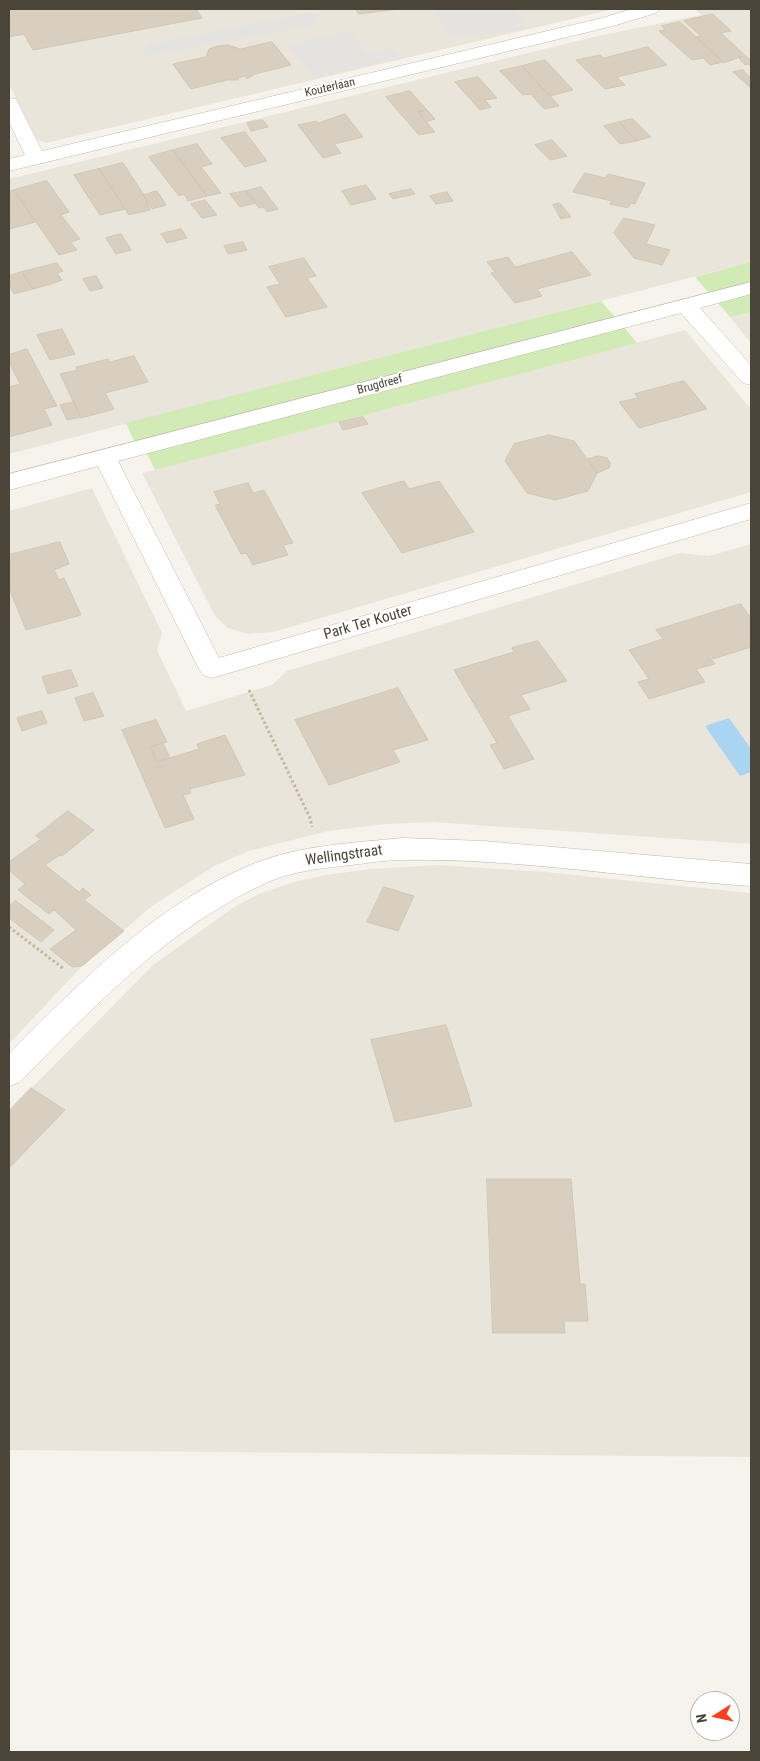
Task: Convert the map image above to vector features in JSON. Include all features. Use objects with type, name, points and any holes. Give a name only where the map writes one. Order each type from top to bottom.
[{"type":"street","name":"Kouterlaan","points":[[9,166],[607,22],[650,9]]},
{"type":"street","points":[[9,103],[36,158]]},
{"type":"street","name":"Brugdreef","points":[[9,482],[751,288]]},
{"type":"street","points":[[686,305],[751,378]]},
{"type":"street","name":"Park Ter Kouter","points":[[105,458],[212,669],[751,511]]},
{"type":"street","name":"Wellingstraat","points":[[9,1073],[91,990],[153,938],[212,897],[263,872],[317,858],[402,848],[483,852],[751,875]]},
{"type":"path","points":[[236,662],[310,818],[317,858]]},
{"type":"path","points":[[9,927],[91,990]]},
{"type":"shaded area","points":[[9,9],[614,9],[46,143],[37,140],[9,84]]},
{"type":"shaded area","points":[[435,9],[515,9],[527,29],[451,39]]},
{"type":"shaded area","points":[[751,9],[751,262],[9,454],[9,179],[602,35],[701,15],[696,10]]},
{"type":"shaded area","points":[[309,13],[318,15],[311,26],[143,57],[142,55],[149,44]]},
{"type":"shaded area","points":[[348,31],[367,53],[391,48],[399,57],[314,78],[287,45]]},
{"type":"shaded area","points":[[751,312],[751,343],[730,317]]},
{"type":"shaded area","points":[[685,330],[751,409],[751,492],[273,632],[248,634],[228,628],[215,616],[142,473]]},
{"type":"shaded area","points":[[92,488],[162,633],[157,650],[186,711],[272,685],[287,671],[680,553],[709,556],[751,544],[751,844],[433,822],[386,824],[328,831],[249,851],[214,866],[152,906],[82,966],[9,1044],[9,511]]},
{"type":"shaded area","points":[[439,865],[545,872],[751,893],[751,1457],[9,1450],[9,1111],[152,966],[234,907],[259,894],[294,882],[326,875],[370,869]]},
{"type":"green space","points":[[751,262],[751,282],[709,293],[695,277]]},
{"type":"green space","points":[[751,293],[751,312],[730,317],[717,302]]},
{"type":"green space","points":[[601,301],[615,317],[135,443],[126,423]]},
{"type":"green space","points":[[623,326],[637,343],[155,470],[146,452]]},
{"type":"water","points":[[729,718],[751,749],[751,772],[740,776],[705,726]]},
{"type":"building","points":[[9,9],[196,9],[202,18],[33,50],[24,34],[9,37]]},
{"type":"building","points":[[356,9],[399,9],[359,14]]},
{"type":"building","points":[[713,14],[731,31],[721,33],[751,61],[751,64],[745,65],[739,58],[742,56],[724,63],[696,37],[701,36],[684,21]]},
{"type":"building","points":[[680,22],[723,62],[710,65],[703,58],[692,60],[659,31],[665,30],[662,26]]},
{"type":"building","points":[[272,42],[291,65],[255,74],[247,79],[245,76],[238,78],[239,80],[227,80],[191,89],[173,64],[206,57],[209,49],[217,46],[228,45],[240,49]]},
{"type":"building","points":[[648,47],[667,65],[617,77],[625,85],[605,89],[576,60],[600,55],[603,58]]},
{"type":"building","points":[[545,60],[573,90],[550,96],[522,66]]},
{"type":"building","points":[[522,66],[559,106],[544,109],[531,94],[523,95],[500,71]]},
{"type":"building","points":[[743,70],[751,78],[751,88],[733,72]]},
{"type":"building","points":[[478,77],[497,98],[485,100],[491,107],[480,110],[455,82]]},
{"type":"building","points":[[410,91],[427,110],[418,112],[435,132],[419,135],[386,97]]},
{"type":"building","points":[[427,110],[435,119],[426,122],[418,112]]},
{"type":"building","points":[[345,114],[363,137],[334,144],[341,153],[323,158],[298,125],[316,121],[318,123]]},
{"type":"building","points":[[633,119],[651,137],[637,141],[619,122]]},
{"type":"building","points":[[263,120],[268,127],[251,131],[247,123]]},
{"type":"building","points":[[619,122],[637,141],[620,144],[604,126]]},
{"type":"building","points":[[245,132],[267,161],[245,167],[221,138]]},
{"type":"building","points":[[552,140],[567,156],[550,160],[535,145]]},
{"type":"building","points":[[197,144],[212,164],[201,167],[221,193],[207,196],[173,150]]},
{"type":"building","points":[[173,150],[207,196],[188,201],[184,194],[179,196],[149,157]]},
{"type":"building","points":[[123,163],[144,195],[150,210],[129,215],[99,169]]},
{"type":"building","points":[[99,169],[125,209],[100,215],[74,175]]},
{"type":"building","points":[[585,173],[605,178],[608,174],[645,183],[635,204],[631,203],[628,208],[610,204],[612,201],[573,192]]},
{"type":"building","points":[[47,181],[69,212],[61,215],[80,239],[70,242],[77,250],[59,255],[14,190]]},
{"type":"building","points":[[366,185],[376,199],[351,205],[342,191]]},
{"type":"building","points":[[261,187],[278,209],[267,212],[263,207],[259,208],[246,191]]},
{"type":"building","points":[[411,189],[415,194],[393,199],[389,194]]},
{"type":"building","points":[[14,190],[35,222],[10,229],[9,192]]},
{"type":"building","points":[[157,191],[166,205],[152,209],[144,195]]},
{"type":"building","points":[[246,191],[256,203],[240,207],[230,194]]},
{"type":"building","points":[[447,192],[453,201],[436,204],[430,196]]},
{"type":"building","points":[[205,200],[217,215],[202,218],[191,204]]},
{"type":"building","points":[[560,203],[571,217],[561,219],[553,205]]},
{"type":"building","points":[[624,218],[655,225],[646,244],[670,250],[662,265],[634,258],[614,233]]},
{"type":"building","points":[[181,229],[187,238],[167,243],[161,234]]},
{"type":"building","points":[[121,234],[131,250],[116,254],[106,238]]},
{"type":"building","points":[[243,242],[247,250],[228,254],[224,246]]},
{"type":"building","points":[[572,252],[591,275],[537,289],[542,296],[515,303],[491,273],[495,272],[487,262],[508,257],[515,267]]},
{"type":"building","points":[[304,258],[316,276],[307,278],[327,307],[286,317],[267,287],[280,284],[269,267]]},
{"type":"building","points":[[57,263],[63,271],[57,273],[62,280],[33,289],[22,272]]},
{"type":"building","points":[[22,272],[33,289],[14,294],[9,285],[9,276]]},
{"type":"building","points":[[96,276],[103,288],[90,291],[83,279]]},
{"type":"building","points":[[62,329],[75,354],[50,360],[37,335]]},
{"type":"building","points":[[27,349],[57,406],[44,409],[52,425],[9,437],[9,387],[20,384],[9,362],[9,355]]},
{"type":"building","points":[[134,356],[148,382],[105,393],[114,409],[81,418],[60,374],[77,370],[76,367],[108,359],[109,362]]},
{"type":"building","points":[[684,381],[707,409],[639,428],[619,402],[638,398],[635,394]]},
{"type":"building","points":[[74,402],[81,417],[67,420],[60,405]]},
{"type":"building","points":[[363,417],[368,424],[343,430],[339,422]]},
{"type":"building","points":[[549,435],[574,441],[597,473],[588,491],[555,500],[527,493],[505,461],[514,444]]},
{"type":"building","points":[[599,456],[607,458],[610,463],[609,468],[597,473],[588,459]]},
{"type":"building","points":[[404,481],[409,489],[439,481],[474,532],[402,553],[362,493]]},
{"type":"building","points":[[248,483],[253,493],[264,490],[293,543],[283,545],[288,555],[253,565],[246,553],[241,554],[215,505],[220,504],[214,492]]},
{"type":"building","points":[[60,542],[69,564],[54,570],[59,580],[64,578],[81,615],[26,630],[9,588],[9,555]]},
{"type":"building","points":[[741,604],[749,616],[751,615],[751,647],[713,659],[710,654],[708,655],[715,664],[696,669],[705,682],[649,699],[638,682],[649,679],[629,650],[663,639],[656,630]]},
{"type":"building","points":[[538,641],[567,681],[521,695],[530,709],[508,716],[534,759],[504,769],[490,745],[497,743],[454,670],[514,652],[512,648]]},
{"type":"building","points":[[71,670],[78,686],[48,694],[42,677]]},
{"type":"building","points":[[398,688],[428,740],[393,750],[400,762],[329,785],[295,720]]},
{"type":"building","points":[[93,693],[104,716],[84,721],[75,698]]},
{"type":"building","points":[[42,711],[47,723],[22,731],[17,718]]},
{"type":"building","points":[[156,720],[167,742],[150,747],[157,762],[199,749],[197,744],[225,735],[245,775],[189,789],[191,793],[183,795],[194,819],[165,828],[122,730]]},
{"type":"building","points":[[163,743],[170,758],[157,762],[150,747]]},
{"type":"building","points":[[68,811],[94,830],[62,856],[60,855],[45,865],[79,892],[83,888],[91,895],[84,900],[124,931],[82,966],[72,967],[50,949],[76,930],[54,910],[49,914],[18,890],[25,884],[9,870],[9,862],[41,839],[36,836]]},
{"type":"building","points":[[384,887],[414,896],[398,931],[367,922]]},
{"type":"building","points":[[16,901],[54,930],[41,942],[9,918],[9,906]]},
{"type":"building","points":[[446,1025],[472,1106],[395,1122],[371,1040]]},
{"type":"building","points":[[31,1088],[65,1110],[9,1168],[9,1111]]},
{"type":"building","points":[[487,1179],[571,1179],[580,1284],[585,1284],[588,1321],[564,1321],[565,1333],[493,1333]]}]
